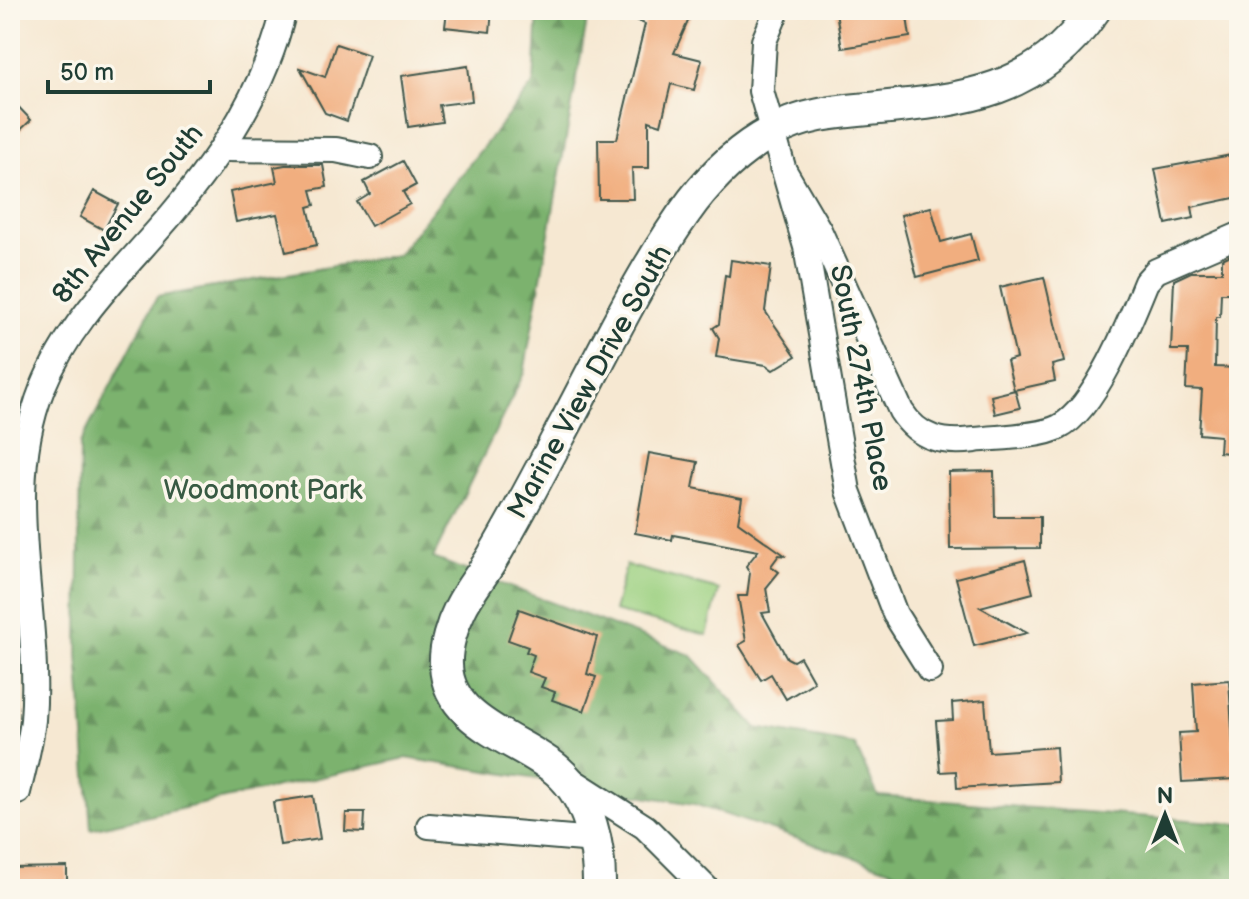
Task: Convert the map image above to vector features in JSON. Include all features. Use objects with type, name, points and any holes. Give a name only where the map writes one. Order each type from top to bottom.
[{"type":"main road","name":"Marine View Drive South","points":[[558,771],[484,725],[460,703],[446,666],[455,621],[640,289],[692,202],[720,171],[770,133],[824,113],[942,102],[989,91],[1019,79],[1052,59],[1077,35],[1094,10]]},
{"type":"main road","points":[[558,771],[574,789],[595,840],[599,889]]},
{"type":"street","name":"8th Avenue South","points":[[18,792],[33,718],[24,495],[33,414],[69,335],[222,149],[262,83],[284,10]]},
{"type":"street","name":"South 274th Place","points":[[777,10],[764,41],[759,69],[770,133],[806,247],[848,491],[895,614],[930,670]]},
{"type":"street","points":[[222,149],[336,150],[370,157]]},
{"type":"street","points":[[782,167],[819,230],[901,411],[911,425],[945,442],[1056,429],[1062,425],[1092,393],[1105,372],[1146,282],[1156,271],[1239,235]]},
{"type":"street","name":"Marine View Drive South","points":[[558,771],[645,827],[707,889]]},
{"type":"street","points":[[429,826],[595,840]]},
{"type":"green space","name":"Woodmont Park","points":[[538,10],[589,10],[524,373],[433,558],[691,655],[757,728],[855,745],[878,796],[1239,824],[1239,889],[948,889],[694,804],[406,758],[91,829],[78,655],[80,444],[157,297],[397,255],[534,83]]},
{"type":"green space","points":[[626,565],[719,590],[707,635],[614,611]]},
{"type":"building","points":[[447,10],[492,10],[490,32],[445,27]]},
{"type":"building","points":[[613,10],[693,10],[674,53],[702,60],[694,90],[671,84],[661,125],[649,121],[649,168],[632,168],[633,199],[599,199],[598,139],[617,139],[645,24]]},
{"type":"building","points":[[906,10],[910,37],[842,48],[836,12]]},
{"type":"building","points":[[336,44],[369,55],[347,121],[325,113],[300,68],[325,77]]},
{"type":"building","points":[[468,66],[472,101],[439,105],[442,122],[408,127],[401,76]]},
{"type":"building","points":[[10,98],[31,120],[10,140]]},
{"type":"building","points":[[1237,154],[1239,197],[1192,207],[1194,218],[1166,224],[1155,169]]},
{"type":"building","points":[[403,161],[416,185],[403,192],[410,204],[371,226],[357,202],[370,194],[364,182]]},
{"type":"building","points":[[323,165],[327,187],[311,190],[315,205],[308,207],[317,245],[286,252],[277,214],[236,222],[230,192],[277,182],[274,167]]},
{"type":"building","points":[[94,191],[118,204],[104,230],[80,217]]},
{"type":"building","points":[[931,207],[941,242],[971,234],[978,261],[917,277],[901,215]]},
{"type":"building","points":[[1239,255],[1239,293],[1221,293],[1220,317],[1216,317],[1215,367],[1239,368],[1236,414],[1239,414],[1239,454],[1219,452],[1220,436],[1199,434],[1202,390],[1186,389],[1188,350],[1171,350],[1174,280],[1191,272],[1222,272],[1222,259]]},
{"type":"building","points":[[731,260],[771,266],[765,311],[796,356],[773,370],[766,365],[716,357],[719,338],[713,328],[719,324],[725,275],[729,276]]},
{"type":"building","points":[[1044,277],[1064,362],[1052,365],[1055,381],[1014,390],[1007,361],[1016,358],[1000,287]]},
{"type":"building","points":[[1015,390],[1020,408],[995,414],[991,396]]},
{"type":"building","points":[[649,453],[698,462],[693,488],[742,498],[738,522],[786,556],[779,555],[771,566],[779,572],[766,588],[770,612],[762,613],[787,658],[793,661],[800,657],[814,682],[786,699],[771,674],[761,680],[739,645],[746,641],[738,596],[747,596],[750,573],[746,566],[758,551],[673,535],[672,540],[635,533]]},
{"type":"building","points":[[994,471],[995,517],[1040,517],[1040,548],[950,549],[949,472]]},
{"type":"building","points":[[1025,560],[1033,593],[980,607],[1027,633],[974,646],[956,578]]},
{"type":"building","points":[[519,609],[597,637],[587,674],[596,677],[584,711],[552,700],[555,692],[541,687],[545,678],[528,672],[534,655],[526,652],[528,647],[508,640]]},
{"type":"building","points":[[1229,680],[1235,779],[1182,782],[1179,733],[1196,732],[1193,683]]},
{"type":"building","points":[[985,700],[989,752],[1056,747],[1058,782],[957,788],[956,771],[940,772],[936,721],[953,720],[952,703]]},
{"type":"building","points":[[313,796],[320,839],[280,845],[273,802]]},
{"type":"building","points":[[346,813],[365,813],[364,832],[345,831]]},
{"type":"building","points":[[67,867],[67,889],[10,889],[10,868]]}]
